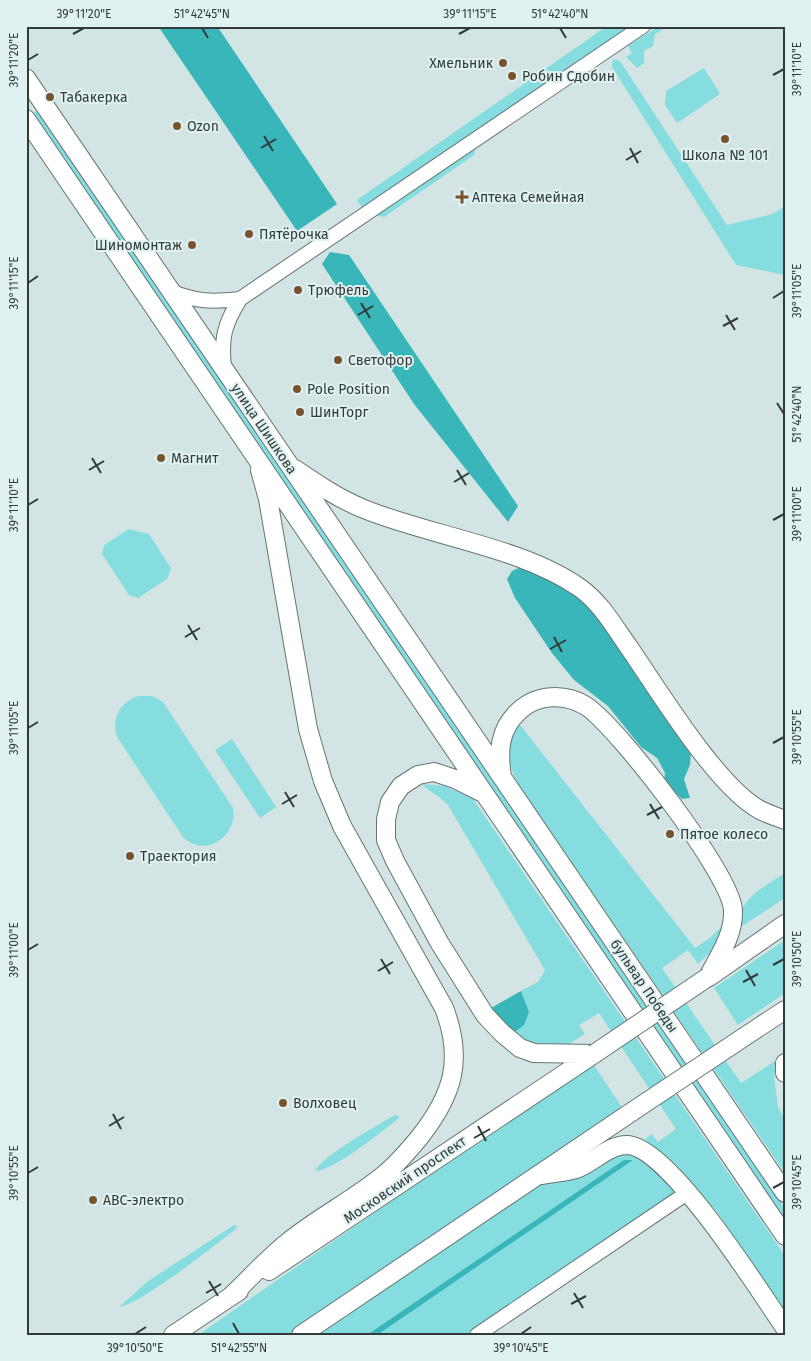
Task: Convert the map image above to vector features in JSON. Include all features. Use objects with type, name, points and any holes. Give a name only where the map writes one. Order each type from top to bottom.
[{"type":"main road","name":"улица Шишкова","points":[[26,78],[33,103],[170,291],[503,780]]},
{"type":"main road","name":"улица Шишкова","points":[[26,119],[483,793]]},
{"type":"main road","points":[[230,1297],[288,1242],[386,1174],[406,1154],[440,1109],[451,1087],[454,1067],[451,1027],[444,1008],[342,826],[322,781],[308,729],[268,499],[255,455]]},
{"type":"main road","points":[[288,464],[329,492],[363,509],[518,559],[556,574],[581,588],[604,612],[682,723],[730,784],[760,810],[785,820]]},
{"type":"main road","points":[[503,780],[499,758],[505,728],[510,719],[522,708],[536,701],[550,696],[569,699],[585,706],[612,729],[703,849],[729,893],[733,908],[730,934],[708,977]]},
{"type":"main road","points":[[483,793],[456,778],[434,772],[418,775],[401,786],[390,802],[386,820],[386,840],[395,861],[444,950],[485,1015],[502,1033],[520,1048],[534,1053],[594,1054]]},
{"type":"main road","name":"бульвар Победы","points":[[503,780],[785,1193]]},
{"type":"main road","name":"бульвар Победы","points":[[483,793],[785,1236]]},
{"type":"main road","name":"Московский проспект","points":[[173,1335],[785,924]]},
{"type":"main road","points":[[301,1335],[532,1177],[785,1010]]},
{"type":"main road","points":[[785,1063],[785,1072]]},
{"type":"main road","points":[[532,1177],[577,1169],[614,1148],[627,1145],[641,1148],[652,1157],[708,1216],[785,1328]]},
{"type":"street","points":[[224,371],[222,345],[226,322],[240,299],[643,26]]},
{"type":"street","points":[[170,291],[193,300],[214,302],[240,299]]},
{"type":"street","points":[[477,1335],[687,1193]]},
{"type":"shaded area","points":[[158,26],[217,26],[337,204],[297,231]]},
{"type":"shaded area","points":[[607,26],[643,26],[478,138],[474,155],[384,217],[366,213],[357,200]]},
{"type":"shaded area","points":[[659,26],[668,26],[655,34],[653,46],[644,51],[644,63],[637,68],[626,57],[632,53],[628,46]]},
{"type":"shaded area","points":[[613,59],[620,61],[727,225],[773,214],[785,206],[785,275],[736,265],[612,67]]},
{"type":"shaded area","points":[[704,68],[720,94],[677,123],[665,105],[666,91]]},
{"type":"shaded area","points":[[39,109],[785,1209],[785,1224],[32,114]]},
{"type":"shaded area","points":[[330,252],[349,255],[518,506],[508,522],[414,404],[322,264]]},
{"type":"shaded area","points":[[129,529],[149,534],[171,568],[167,579],[138,598],[129,595],[102,554],[104,545]]},
{"type":"shaded area","points":[[523,566],[583,596],[691,751],[690,765],[684,779],[690,798],[682,799],[664,782],[665,773],[657,758],[641,747],[608,706],[574,680],[552,653],[515,598],[507,579],[512,571]]},
{"type":"shaded area","points":[[138,696],[152,696],[163,702],[233,808],[233,818],[230,827],[218,841],[210,845],[201,846],[183,837],[117,737],[115,723],[118,712],[126,703]]},
{"type":"shaded area","points":[[517,721],[695,948],[710,938],[724,924],[720,943],[698,964],[688,950],[662,968],[741,1083],[777,1060],[774,1077],[778,1107],[785,1119],[785,1173],[521,789],[512,772],[507,747]]},
{"type":"shaded area","points":[[232,739],[276,807],[260,818],[215,750]]},
{"type":"shaded area","points":[[422,784],[444,786],[473,799],[785,1256],[785,1311],[717,1212],[645,1139],[652,1134],[658,1142],[676,1129],[599,1013],[579,1025],[585,1034],[561,1049],[534,1046],[512,1034],[529,1012],[521,991],[538,982],[545,970],[448,805]]},
{"type":"shaded area","points":[[785,873],[785,898],[742,926],[739,925],[743,907],[748,900]]},
{"type":"shaded area","points":[[785,940],[785,993],[738,1025],[714,988]]},
{"type":"shaded area","points":[[521,991],[529,1012],[524,1025],[512,1034],[491,1008]]},
{"type":"shaded area","points":[[592,1062],[623,1109],[289,1335],[198,1335]]},
{"type":"shaded area","points":[[395,1115],[399,1116],[398,1119],[358,1150],[324,1169],[315,1171],[320,1164],[339,1149]]},
{"type":"shaded area","points":[[627,1145],[687,1193],[477,1335],[301,1335],[532,1177]]},
{"type":"shaded area","points":[[624,1160],[633,1160],[377,1335],[367,1335]]},
{"type":"shaded area","points":[[234,1225],[237,1226],[236,1229],[178,1273],[144,1296],[119,1307],[147,1282]]},
{"type":"place","name":"Хмельник","points":[[503,63]]},
{"type":"place","name":"Робин Сдобин","points":[[512,76]]},
{"type":"place","name":"Табакерка","points":[[50,97]]},
{"type":"place","name":"Ozon","points":[[177,126]]},
{"type":"place","name":"Школа № 101","points":[[725,139]]},
{"type":"place","name":"Аптека Семейная","points":[[462,197]]},
{"type":"place","name":"Пятёрочка","points":[[249,234]]},
{"type":"place","name":"Шиномонтаж","points":[[192,245]]},
{"type":"place","name":"Трюфель","points":[[298,290]]},
{"type":"place","name":"Светофор","points":[[338,360]]},
{"type":"place","name":"Pole Position","points":[[297,389]]},
{"type":"place","name":"ШинТорг","points":[[300,412]]},
{"type":"place","name":"Магнит","points":[[161,458]]},
{"type":"place","name":"Пятое колесо","points":[[670,834]]},
{"type":"place","name":"Траектория","points":[[130,856]]},
{"type":"place","name":"Волховец","points":[[283,1103]]},
{"type":"place","name":"АВС-электро","points":[[93,1200]]}]
